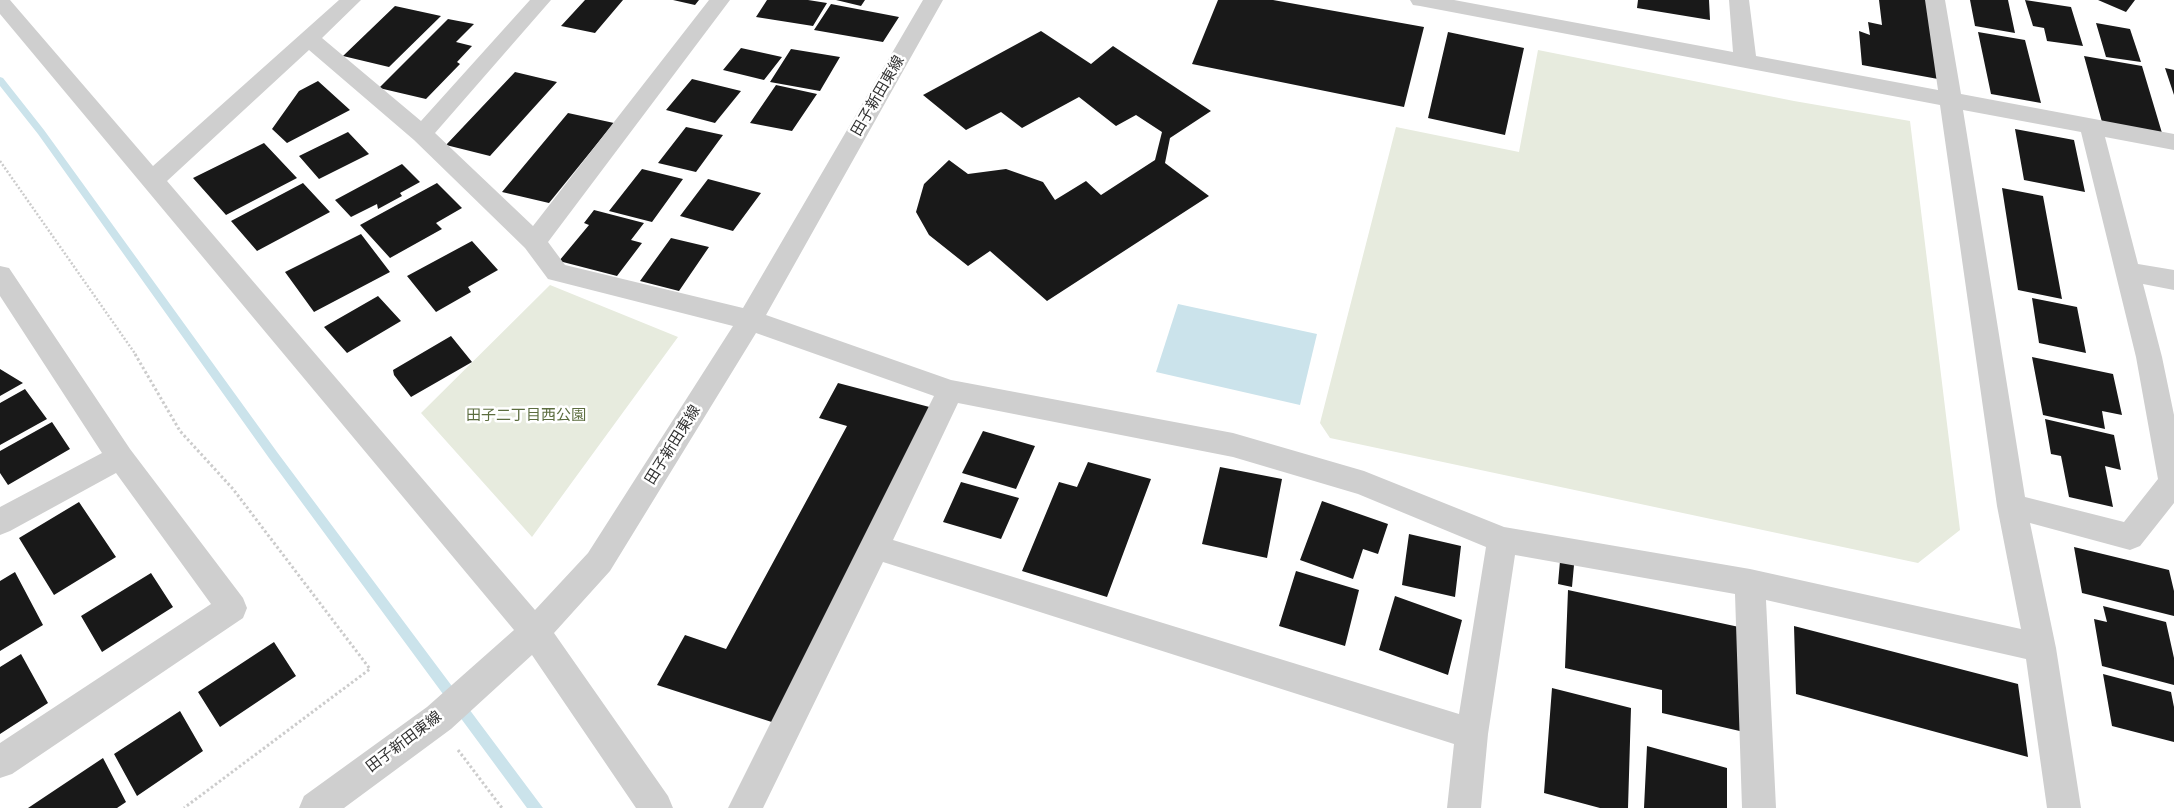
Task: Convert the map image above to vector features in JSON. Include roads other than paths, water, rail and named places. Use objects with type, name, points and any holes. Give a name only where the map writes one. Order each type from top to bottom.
[{"type":"street","points":[[153,180],[310,40],[351,0]]},
{"type":"street","points":[[422,134],[541,0]]},
{"type":"street","points":[[534,242],[720,0]]},
{"type":"street","name":"田子新田東線","points":[[316,808],[437,719],[535,632],[599,562],[750,320],[933,0]]},
{"type":"street","points":[[1420,0],[1951,99],[2091,128],[2174,142]]},
{"type":"street","points":[[1739,0],[1745,60]]},
{"type":"street","points":[[1935,0],[2012,506],[2040,648],[2064,808]]},
{"type":"street","points":[[0,1],[535,632],[656,808]]},
{"type":"street","points":[[310,40],[422,134],[534,242],[557,272],[750,320],[950,390],[1233,445],[1364,483],[1502,540],[1750,583],[2040,648]]},
{"type":"street","points":[[2012,506],[2130,536],[2173,482],[2148,357],[2091,128]]},
{"type":"street","points":[[2128,272],[2174,280]]},
{"type":"street","points":[[0,274],[120,457],[232,608],[0,762]]},
{"type":"street","points":[[745,808],[875,547],[950,390]]},
{"type":"street","points":[[0,522],[120,457]]},
{"type":"street","points":[[1464,808],[1472,734],[1502,540]]},
{"type":"street","points":[[875,547],[1472,734]]},
{"type":"street","points":[[1750,583],[1759,808]]},
{"type":"water","points":[[1178,304],[1317,334],[1300,405],[1156,372]]},
{"type":"waterway","points":[[0,80],[41,132],[273,455],[536,808]]},
{"type":"park label","name":"田子二丁目西公園","points":[[526,416]]}]
